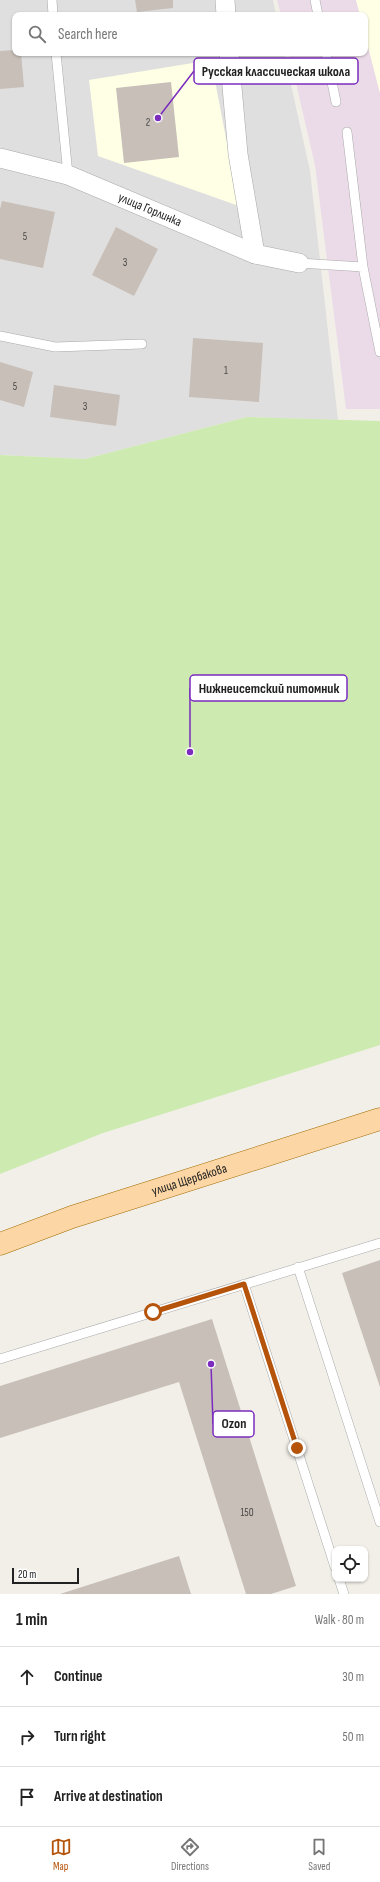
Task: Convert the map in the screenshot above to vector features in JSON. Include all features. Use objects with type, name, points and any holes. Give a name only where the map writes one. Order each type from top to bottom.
[{"type":"main road","name":"улица Щербакова","points":[[0,1244],[72,1216],[380,1119]]},
{"type":"street","points":[[225,0],[226,12]]},
{"type":"street","points":[[229,56],[238,154],[255,254]]},
{"type":"street","name":"улица Горлинка","points":[[0,158],[68,175],[255,254],[299,263]]},
{"type":"lane","points":[[52,0],[53,12]]},
{"type":"lane","points":[[315,0],[317,12]]},
{"type":"lane","points":[[56,56],[68,175]]},
{"type":"lane","points":[[327,56],[336,102]]},
{"type":"lane","points":[[347,132],[363,267],[380,352]]},
{"type":"lane","points":[[299,263],[363,267]]},
{"type":"lane","points":[[0,336],[55,347],[142,344]]},
{"type":"lane","points":[[0,1359],[380,1243]]},
{"type":"lane","points":[[298,1267],[380,1522]]},
{"type":"lane","points":[[244,1284],[332,1558]]},
{"type":"lane","points":[[340,1582],[344,1594]]},
{"type":"shaded area","points":[[0,0],[273,0],[275,12],[12,12],[12,56],[285,56],[310,171],[338,420],[247,417],[85,459],[0,455]]},
{"type":"shaded area","points":[[277,0],[356,0],[359,12],[280,12]]},
{"type":"shaded area","points":[[356,0],[380,0],[380,93],[368,47],[368,12],[359,12]]},
{"type":"shaded area","points":[[368,47],[380,93],[380,409],[346,409],[315,165],[290,56],[368,56]]},
{"type":"shaded area","points":[[211,60],[239,206],[98,156],[89,80]]},
{"type":"green space","points":[[247,417],[380,421],[380,1045],[103,1133],[0,1174],[0,455],[85,459]]},
{"type":"building","points":[[135,0],[173,0],[173,8],[137,12]]},
{"type":"building","points":[[12,50],[12,56],[21,56],[24,87],[0,89],[0,51]]},
{"type":"building","points":[[171,82],[179,157],[124,163],[116,88]]},
{"type":"building","points":[[2,201],[55,212],[43,268],[0,259],[0,209]]},
{"type":"building","points":[[116,227],[158,249],[134,296],[92,275]]},
{"type":"building","points":[[193,338],[263,343],[259,402],[189,397]]},
{"type":"building","points":[[0,362],[33,372],[24,407],[0,400]]},
{"type":"building","points":[[54,385],[120,395],[116,426],[50,417]]},
{"type":"building","points":[[380,1260],[380,1387],[342,1273]]},
{"type":"building","points":[[212,1319],[296,1586],[271,1594],[246,1594],[179,1382],[0,1438],[0,1386]]},
{"type":"building","points":[[179,1556],[191,1594],[60,1594]]},
{"type":"place","name":"Русская классическая школа","points":[[158,118]]},
{"type":"place","name":"Нижнеисетский питомник","points":[[190,752]]},
{"type":"place","name":"Ozon","points":[[211,1364]]},
{"type":"route","points":[[153,1312],[244,1284],[297,1448]]}]
